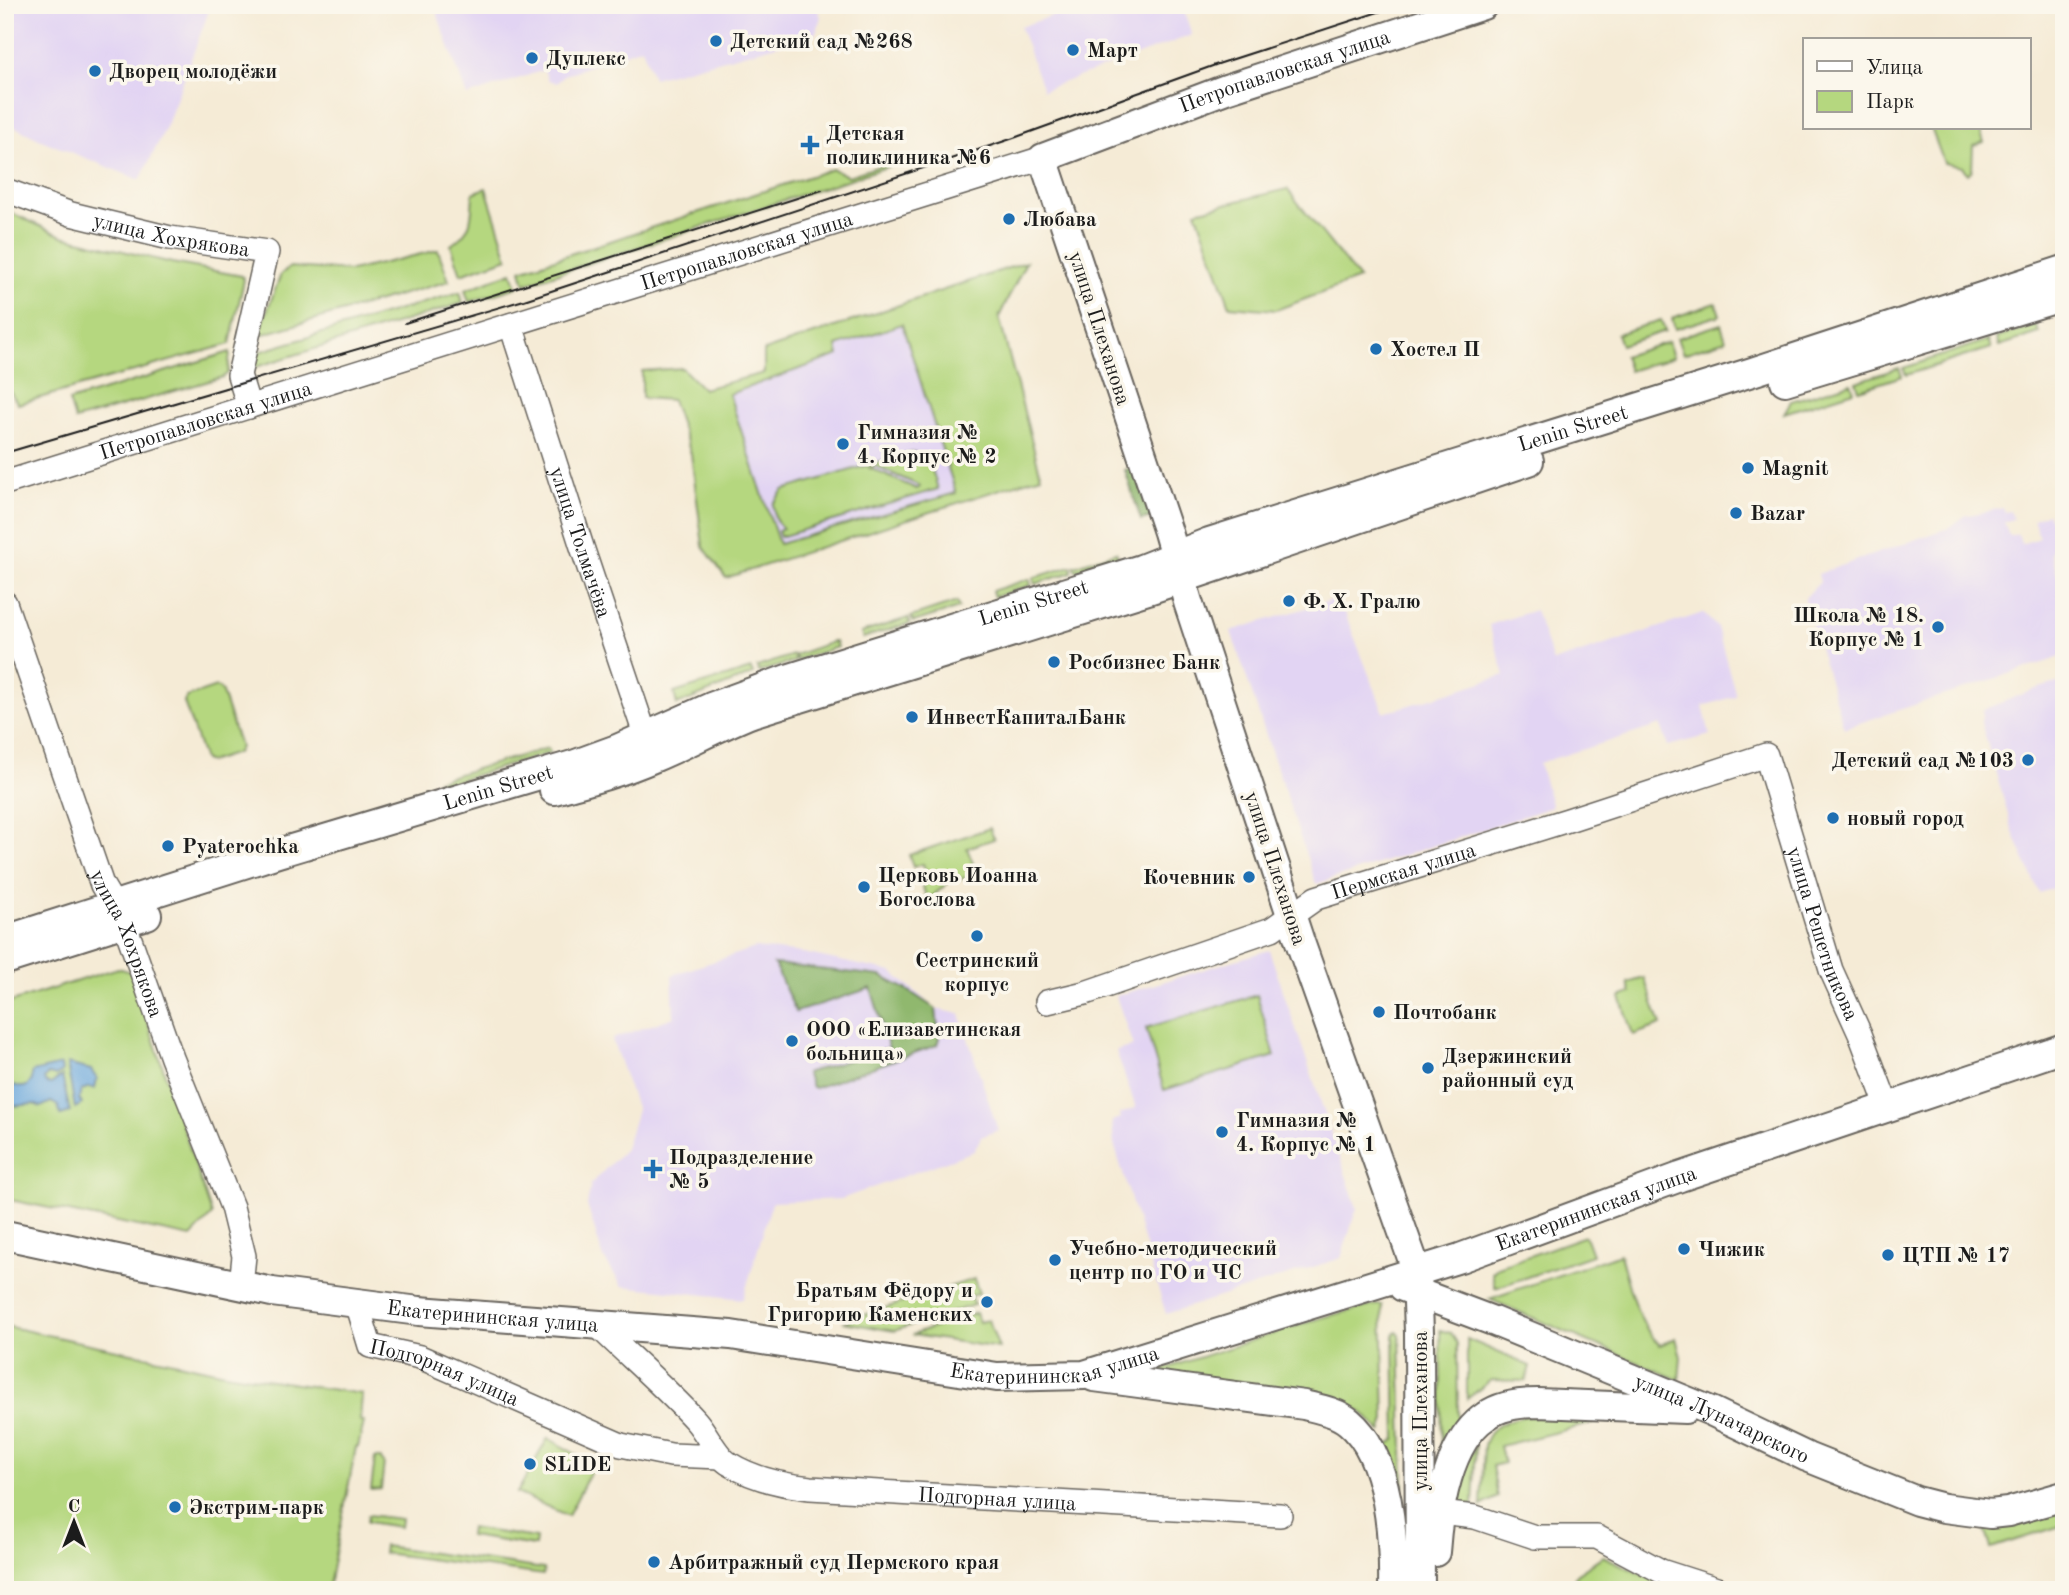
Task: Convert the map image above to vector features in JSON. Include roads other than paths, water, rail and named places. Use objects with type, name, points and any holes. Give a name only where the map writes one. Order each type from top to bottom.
[{"type":"main road","name":"Петропавловская улица","points":[[1043,159],[1226,89],[1483,5]]},
{"type":"main road","name":"улица Плеханова","points":[[1043,159],[1292,915],[1417,1282],[1420,1590]]},
{"type":"main road","name":"Lenin Street","points":[[1178,567],[1209,542],[1752,372],[2064,270]]},
{"type":"main road","name":"Lenin Street","points":[[5,940],[118,914],[606,775],[649,747],[709,730],[1178,567],[2064,296]]},
{"type":"main road","name":"Lenin Street","points":[[5,960],[118,914]]},
{"type":"main road","name":"Екатерининская улица","points":[[5,1235],[241,1285],[357,1303],[446,1314],[756,1338],[915,1366],[997,1377],[1084,1376],[1384,1283],[1417,1282],[1668,1182],[2064,1048]]},
{"type":"main road","name":"улица Луначарского","points":[[1417,1282],[1712,1411],[1807,1457],[1888,1490],[1944,1508],[1990,1514],[2008,1512],[2064,1496]]},
{"type":"main road","points":[[1084,1376],[1304,1405],[1326,1410],[1349,1421],[1371,1453],[1382,1482],[1391,1523],[1393,1590]]},
{"type":"main road","points":[[1434,1590],[1436,1542],[1450,1471],[1462,1443],[1479,1421],[1499,1409],[1538,1402],[1712,1411]]},
{"type":"street","name":"Петропавловская улица","points":[[5,483],[1043,159]]},
{"type":"street","name":"улица Хохрякова","points":[[5,190],[71,214],[170,238],[267,252],[239,374],[249,407]]},
{"type":"street","name":"улица Толмачёва","points":[[511,325],[649,747]]},
{"type":"street","name":"улица Хохрякова","points":[[5,603],[98,875],[118,914],[232,1207],[244,1256],[241,1285]]},
{"type":"street","name":"Пермская улица","points":[[1047,1003],[1085,993],[1272,929],[1316,898],[1766,755]]},
{"type":"street","name":"улица Решетникова","points":[[1766,755],[1831,970],[1860,1034],[1888,1108]]},
{"type":"street","name":"Подгорная улица","points":[[357,1303],[370,1346],[419,1357],[621,1445],[680,1456],[721,1457],[761,1478],[791,1486],[1280,1515]]},
{"type":"street","name":"Подгорная улица","points":[[599,1327],[695,1421],[721,1457]]},
{"type":"street","points":[[1440,1513],[1475,1517],[1535,1537],[1597,1537],[1661,1571],[1720,1590]]},
{"type":"water","points":[[67,1064],[91,1070],[97,1079],[95,1089],[89,1087],[81,1091],[79,1099],[82,1104],[75,1108]]},
{"type":"water","points":[[61,1065],[62,1072],[56,1076],[48,1074],[44,1079],[51,1084],[62,1076],[70,1112],[61,1115],[58,1106],[51,1102],[41,1107],[34,1104],[15,1106],[9,1101],[10,1088],[15,1085],[27,1086],[32,1080],[32,1072]]},
{"type":"tram line","points":[[5,453],[524,300],[1011,139],[1218,64],[1400,5]]},
{"type":"tram line","points":[[405,323],[822,190]]},
{"type":"place","name":"Детский сад №268","points":[[716,41]]},
{"type":"place","name":"Март","points":[[1073,50]]},
{"type":"place","name":"Дуплекс","points":[[532,58]]},
{"type":"place","name":"Дворец молодёжи","points":[[95,71]]},
{"type":"place","name":"Детская поликлиника №6","points":[[810,145]]},
{"type":"place","name":"Любава","points":[[1009,219]]},
{"type":"place","name":"Хостел П","points":[[1376,349]]},
{"type":"place","name":"Гимназия № 4. Корпус № 2","points":[[843,444]]},
{"type":"place","name":"Magnit","points":[[1748,468]]},
{"type":"place","name":"Bazar","points":[[1736,513]]},
{"type":"place","name":"Ф. Х. Гралю","points":[[1289,601]]},
{"type":"place","name":"Школа № 18. Корпус № 1","points":[[1938,627]]},
{"type":"place","name":"Росбизнес Банк","points":[[1054,662]]},
{"type":"place","name":"ИнвестКапиталБанк","points":[[912,717]]},
{"type":"place","name":"Детский сад №103","points":[[2028,760]]},
{"type":"place","name":"новый город","points":[[1833,818]]},
{"type":"place","name":"Pyaterochka","points":[[168,846]]},
{"type":"place","name":"Кочевник","points":[[1249,877]]},
{"type":"place","name":"Церковь Иоанна Богослова","points":[[864,887]]},
{"type":"place","name":"Сестринский корпус","points":[[977,936]]},
{"type":"place","name":"Почтобанк","points":[[1379,1012]]},
{"type":"place","name":"ООО «Елизаветинская больница»","points":[[792,1041]]},
{"type":"place","name":"Дзержинский районный суд","points":[[1428,1068]]},
{"type":"place","name":"Гимназия № 4. Корпус № 1","points":[[1222,1132]]},
{"type":"place","name":"Подразделение № 5","points":[[653,1169]]},
{"type":"place","name":"Чижик","points":[[1684,1249]]},
{"type":"place","name":"ЦТП № 17","points":[[1888,1255]]},
{"type":"place","name":"Учебно-методический центр по ГО и ЧС","points":[[1055,1260]]},
{"type":"place","name":"Братьям Фёдору и Григорию Каменских","points":[[987,1302]]},
{"type":"place","name":"SLIDE","points":[[530,1464]]},
{"type":"place","name":"Экстрим-парк","points":[[175,1507]]},
{"type":"place","name":"Арбитражный суд Пермского края","points":[[654,1562]]}]
